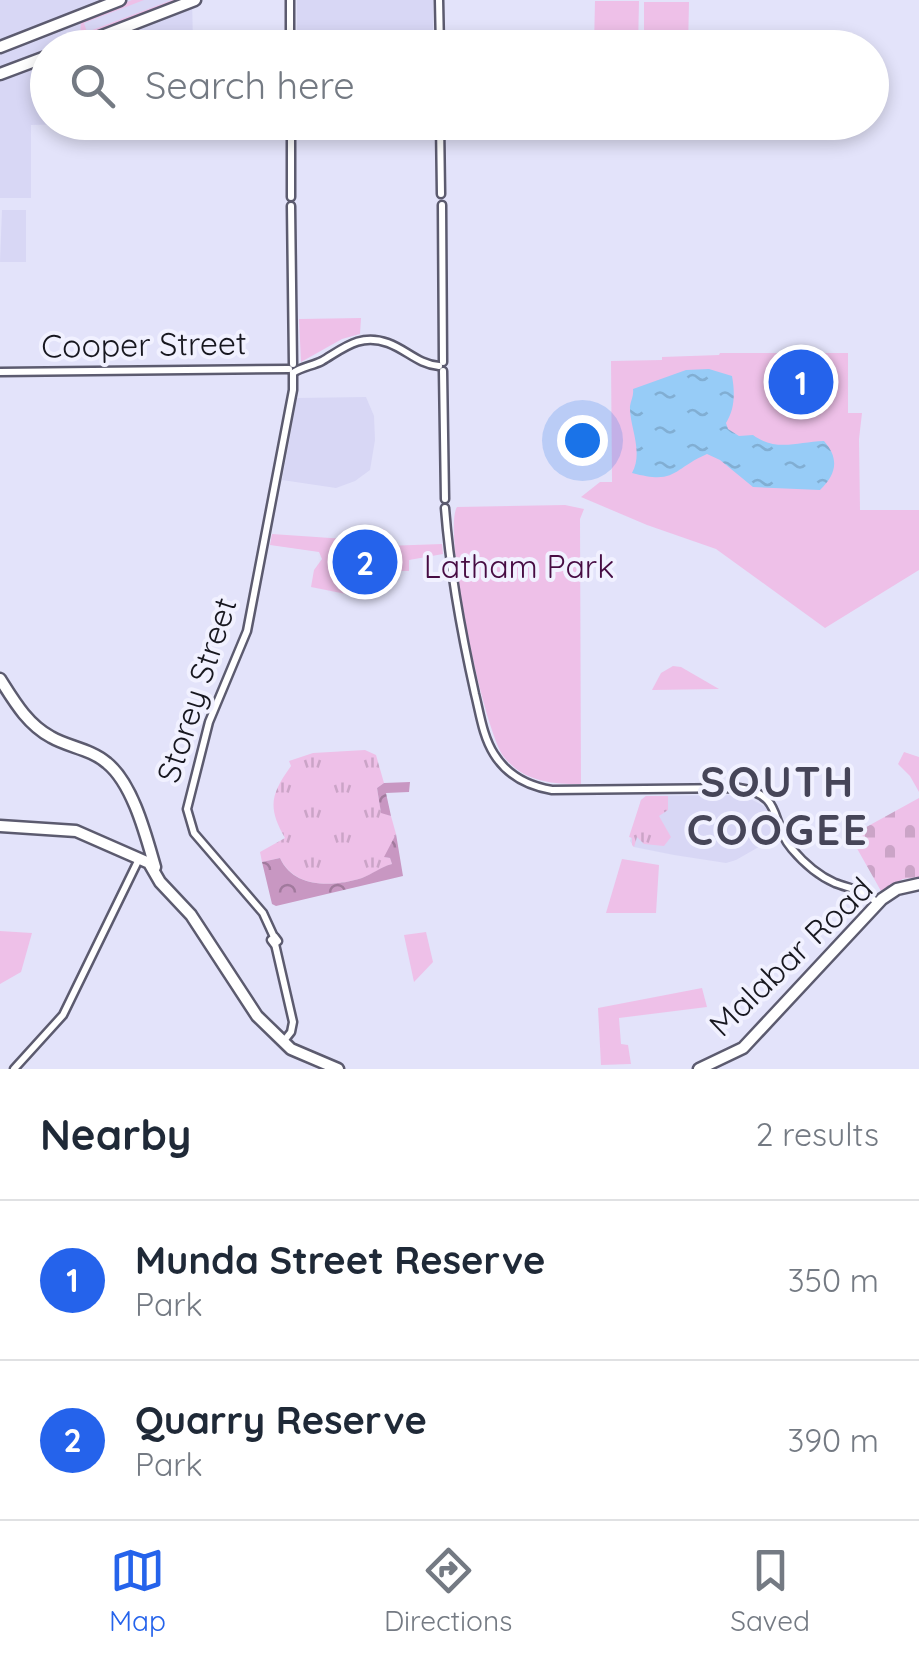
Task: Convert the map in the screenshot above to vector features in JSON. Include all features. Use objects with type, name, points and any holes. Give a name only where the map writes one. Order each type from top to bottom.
[{"type":"main road","points":[[43,30],[120,0]]},
{"type":"main road","points":[[118,30],[195,0]]},
{"type":"main road","points":[[0,47],[30,35]]},
{"type":"main road","points":[[0,74],[30,63]]},
{"type":"main road","points":[[0,679],[32,724],[49,736],[98,756],[124,783],[147,839],[154,873]]},
{"type":"main road","points":[[139,823],[140,858]]},
{"type":"main road","points":[[0,826],[76,830],[149,863],[191,915],[252,1011],[297,1052],[335,1069]]},
{"type":"main road","points":[[140,858],[147,839]]},
{"type":"main road","name":"Malabar Road","points":[[699,1069],[743,1048],[877,903],[896,890],[919,884]]},
{"type":"street","points":[[290,0],[290,30]]},
{"type":"street","points":[[440,0],[440,30]]},
{"type":"street","name":"Storey Street","points":[[283,1042],[293,1025],[274,941],[263,914],[194,834],[186,810],[209,722],[247,632],[293,390],[291,140]]},
{"type":"street","points":[[440,140],[441,194],[436,200],[442,205],[445,498],[440,504],[445,508],[452,584],[485,736],[506,769],[528,784],[552,790],[750,790],[773,806],[785,840],[800,858],[824,878],[866,892],[877,903]]},
{"type":"street","name":"Cooper Street","points":[[0,372],[293,368],[321,361],[343,346],[368,340],[389,343],[420,362],[442,366]]},
{"type":"street","points":[[118,848],[132,862],[133,871]]},
{"type":"street","points":[[14,1069],[63,1015],[140,858]]},
{"type":"shaded area","points":[[0,0],[192,0],[193,30],[30,30],[31,198],[0,198]]},
{"type":"shaded area","points":[[297,0],[433,0],[433,30],[297,30]]},
{"type":"shaded area","points":[[2,210],[26,210],[26,262],[0,262]]},
{"type":"shaded area","points":[[366,397],[374,416],[370,470],[336,488],[282,480],[297,398]]},
{"type":"shaded area","points":[[743,795],[766,807],[775,832],[773,839],[736,860],[726,863],[674,855],[634,847],[630,841],[641,800],[646,796]]},
{"type":"green space","points":[[132,0],[144,0],[84,23],[86,30],[80,30],[81,20]]},
{"type":"green space","points":[[172,0],[187,0],[105,30],[92,30]]},
{"type":"green space","points":[[595,1],[639,1],[638,30],[594,30]]},
{"type":"green space","points":[[644,2],[689,2],[688,30],[644,30]]},
{"type":"green space","points":[[361,318],[360,334],[342,339],[301,362],[299,319]]},
{"type":"green space","points":[[720,353],[848,353],[848,413],[862,413],[860,510],[919,510],[919,570],[825,628],[716,549],[581,497],[600,482],[612,482],[611,361]]},
{"type":"green space","name":"Latham Park","points":[[565,505],[584,509],[580,519],[581,784],[529,777],[504,757],[476,673],[455,553],[457,507]]},
{"type":"green space","points":[[361,529],[384,529],[385,546],[442,544],[443,554],[409,560],[409,571],[381,571],[380,576],[359,580],[358,588],[349,589],[346,594],[311,587],[314,570],[322,559],[319,552],[270,545],[272,534],[360,540]]},
{"type":"green space","points":[[673,666],[719,689],[652,690],[661,673]]},
{"type":"green space","points":[[365,750],[376,755],[384,783],[377,788],[381,812],[391,816],[396,834],[385,857],[392,864],[362,878],[328,884],[295,875],[280,858],[262,862],[260,852],[285,838],[274,801],[291,766],[289,761],[313,753]]},
{"type":"green space","points":[[904,752],[919,757],[919,792],[898,764]]},
{"type":"green space","points":[[410,782],[409,792],[386,793],[391,816],[381,813],[377,788],[384,783]]},
{"type":"green space","points":[[646,796],[668,796],[668,810],[659,816],[671,837],[664,846],[644,844],[637,837],[634,847],[629,837],[641,800]]},
{"type":"green space","points":[[919,798],[919,877],[903,879],[881,891],[850,836]]},
{"type":"green space","points":[[396,834],[403,876],[272,904],[262,862],[280,858],[295,875],[316,883],[351,881],[392,864],[390,858],[384,857]]},
{"type":"green space","points":[[622,859],[659,865],[656,913],[606,913]]},
{"type":"green space","points":[[0,931],[32,933],[21,972],[0,984]]},
{"type":"green space","points":[[426,932],[433,962],[414,982],[404,935]]},
{"type":"green space","points":[[702,988],[707,1007],[619,1018],[621,1044],[628,1045],[631,1064],[601,1065],[598,1008]]},
{"type":"water","points":[[709,369],[732,376],[734,400],[726,423],[739,436],[753,435],[778,445],[824,441],[834,467],[820,490],[753,487],[707,454],[666,476],[632,473],[637,456],[630,414],[633,389],[686,370]]},
{"type":"place","name":"Munda Street Reserve","points":[[801,382]]},
{"type":"place","name":"Quarry Reserve","points":[[365,562]]},
{"type":"district","name":"SOUTH COOGEE","points":[[778,806]]}]
